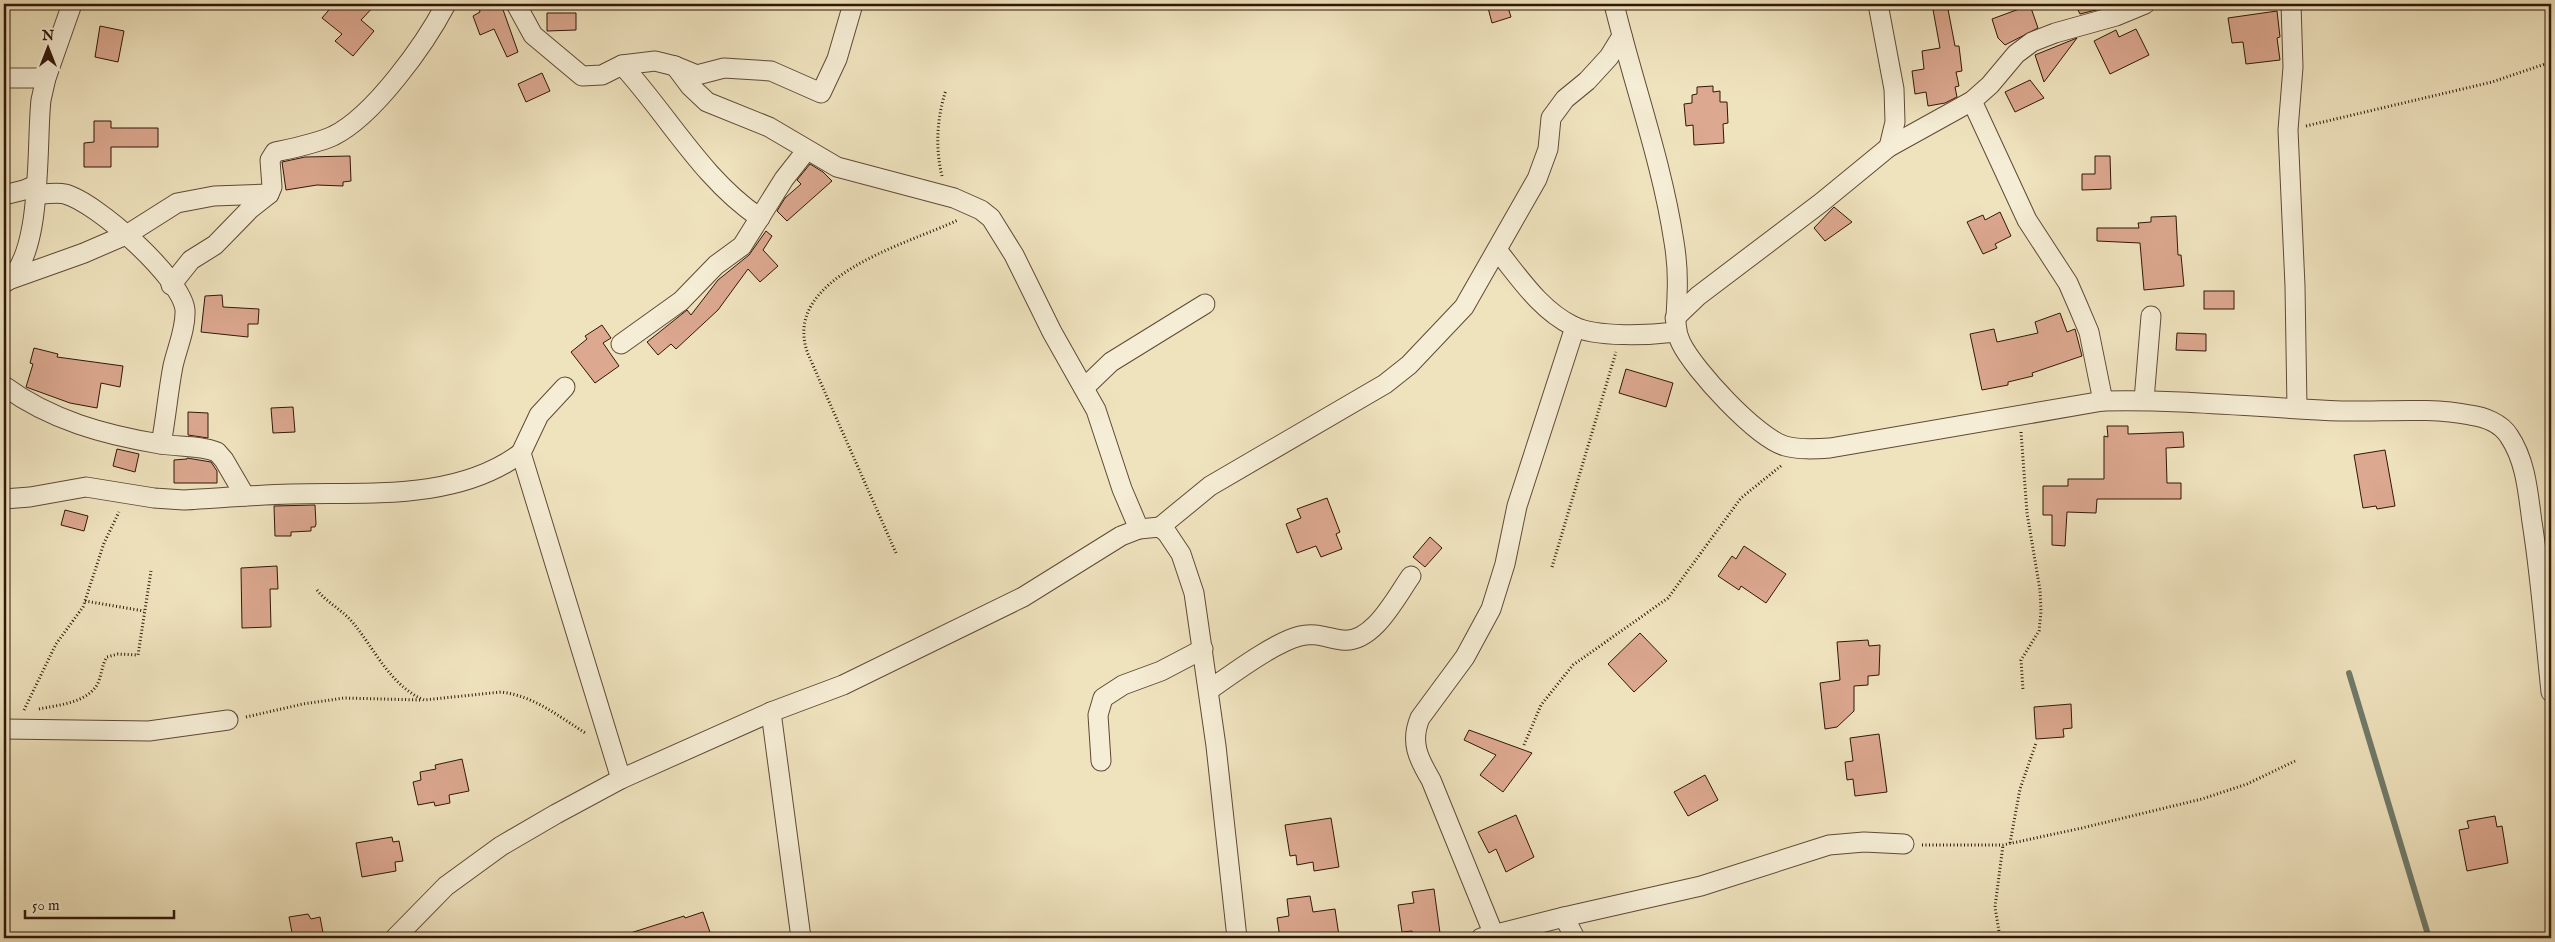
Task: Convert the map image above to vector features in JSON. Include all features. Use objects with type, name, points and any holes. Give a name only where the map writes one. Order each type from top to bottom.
[{"type":"street","points":[[7,281],[26,255],[30,238],[36,190],[40,112],[46,78],[72,4]]},
{"type":"street","points":[[171,285],[191,260],[215,245],[250,209],[269,194],[272,188],[270,160],[274,152],[318,142],[334,135],[365,113],[411,57],[446,4]]},
{"type":"street","points":[[516,4],[533,35],[582,76],[602,75],[622,65],[655,61],[675,66],[697,75],[724,68],[771,71],[821,93],[837,58],[853,4]]},
{"type":"street","points":[[1614,4],[1656,162],[1674,241],[1677,267],[1676,325],[1682,345],[1694,362],[1737,410],[1768,436],[1784,446],[1802,449],[1840,447],[2019,414],[2103,401],[2144,400],[2469,414],[2492,421],[2508,434],[2518,452],[2543,544],[2551,692]]},
{"type":"street","points":[[1878,4],[1894,89],[1895,122],[1889,147]]},
{"type":"street","points":[[1497,250],[1537,300],[1556,316],[1574,327],[1621,335],[1676,325],[1698,296],[1822,202],[1889,147],[1972,101],[1990,85],[2016,54],[2032,42],[2114,10],[2145,4]]},
{"type":"street","points":[[2291,4],[2293,67],[2288,130],[2295,286],[2297,408]]},
{"type":"street","points":[[395,938],[446,886],[501,846],[621,779],[771,712],[843,685],[1023,597],[1121,536],[1139,529],[1160,527],[1210,486],[1385,384],[1409,365],[1464,307],[1537,179],[1548,149],[1551,118],[1565,99],[1587,81],[1609,57],[1622,36]]},
{"type":"street","points":[[622,65],[659,108],[683,143],[715,179],[741,206],[760,218]]},
{"type":"street","points":[[675,66],[690,86],[707,102],[769,127],[806,151],[852,172],[954,198],[981,210],[991,218],[1014,255],[1052,332],[1084,388],[1102,425],[1122,489],[1139,529]]},
{"type":"street","points":[[4,78],[46,78]]},
{"type":"street","points":[[1972,101],[2027,220],[2068,283],[2089,332],[2103,401]]},
{"type":"street","points":[[621,344],[681,301],[716,266],[737,251],[748,240],[784,179],[806,151]]},
{"type":"street","points":[[4,195],[24,190],[36,190],[73,197],[128,234],[145,251],[171,285],[185,308],[173,366],[161,444]]},
{"type":"street","points":[[7,281],[84,253],[128,234],[177,203],[192,199],[269,194]]},
{"type":"street","points":[[1084,388],[1111,362],[1205,304]]},
{"type":"street","points":[[2144,400],[2151,316]]},
{"type":"street","points":[[1574,327],[1517,506],[1504,564],[1491,609],[1465,657],[1420,718],[1415,731],[1414,741],[1420,760],[1431,780],[1488,937],[1564,917],[1701,886],[1829,845],[1864,842],[1904,844]]},
{"type":"street","points":[[4,386],[43,410],[74,424],[115,436],[217,452],[224,460],[245,496]]},
{"type":"street","points":[[4,499],[30,497],[79,488],[184,500],[430,488],[486,474],[503,466],[521,453],[539,415],[565,387]]},
{"type":"street","points":[[521,453],[621,779]]},
{"type":"street","points":[[1160,527],[1171,539],[1186,567],[1194,593],[1209,690],[1237,938]]},
{"type":"street","points":[[1209,690],[1288,640],[1308,634],[1343,640],[1357,638],[1385,614],[1411,576]]},
{"type":"street","points":[[1101,761],[1098,715],[1103,698],[1123,685],[1161,671],[1203,649]]},
{"type":"street","points":[[771,712],[801,938]]},
{"type":"street","points":[[4,728],[149,731],[228,720]]},
{"type":"street","points":[[1564,917],[1575,938]]},
{"type":"path","points":[[2288,130],[2492,82],[2551,62]]},
{"type":"path","points":[[946,90],[939,116],[939,158],[943,180],[954,198]]},
{"type":"path","points":[[896,553],[808,354],[802,336],[803,321],[813,303],[825,288],[853,266],[981,210]]},
{"type":"path","points":[[1552,567],[1621,335]]},
{"type":"path","points":[[2019,414],[2027,513],[2042,612],[2038,631],[2021,660],[2023,690]]},
{"type":"path","points":[[1524,744],[1542,705],[1573,664],[1668,598],[1741,498],[1802,449]]},
{"type":"path","points":[[128,494],[104,543],[86,601],[53,650],[23,713],[83,698],[96,686],[107,657],[118,654],[138,655],[151,571]]},
{"type":"path","points":[[317,590],[325,600],[354,624],[373,653],[391,674],[412,695],[424,700]]},
{"type":"path","points":[[86,601],[144,611]]},
{"type":"path","points":[[228,720],[293,706],[344,698],[424,700],[501,692],[525,696],[612,751]]},
{"type":"path","points":[[2010,843],[2020,789],[2036,742]]},
{"type":"path","points":[[1904,844],[1935,847],[2004,845],[2202,799],[2247,784],[2295,761]]},
{"type":"path","points":[[2000,938],[1995,907],[2004,845]]},
{"type":"building","points":[[334,4],[376,4],[361,20],[374,31],[353,56],[335,41],[342,34],[322,18]]},
{"type":"building","points":[[490,4],[501,4],[518,52],[507,57],[494,29],[480,35],[473,16],[480,12],[479,8]]},
{"type":"building","points":[[1487,4],[1507,4],[1511,17],[1492,23]]},
{"type":"building","points":[[1932,4],[1947,4],[1955,46],[1959,46],[1962,71],[1956,72],[1959,86],[1955,87],[1957,97],[1945,103],[1928,106],[1926,92],[1915,94],[1912,71],[1924,69],[1922,51],[1940,48]]},
{"type":"building","points":[[2075,4],[2104,4],[2100,9],[2080,14]]},
{"type":"building","points":[[2030,5],[2038,28],[2005,45],[1998,38],[1992,19]]},
{"type":"building","points":[[2277,11],[2280,37],[2277,38],[2280,60],[2246,64],[2243,42],[2232,43],[2228,18]]},
{"type":"building","points":[[547,13],[576,13],[576,30],[547,31]]},
{"type":"building","points":[[100,26],[124,31],[118,62],[95,57]]},
{"type":"building","points":[[2136,29],[2149,55],[2110,74],[2094,41],[2116,30],[2119,37]]},
{"type":"building","points":[[2077,38],[2044,82],[2035,55]]},
{"type":"building","points":[[542,73],[550,91],[526,102],[518,84]]},
{"type":"building","points":[[2030,80],[2044,98],[2015,112],[2005,92]]},
{"type":"building","points":[[1713,86],[1713,92],[1720,91],[1720,102],[1727,102],[1728,123],[1723,124],[1724,143],[1694,145],[1693,125],[1686,126],[1684,104],[1692,103],[1692,95],[1697,94],[1697,87]]},
{"type":"building","points":[[94,121],[111,121],[111,128],[158,128],[158,147],[111,147],[111,167],[84,167],[84,143],[94,142]]},
{"type":"building","points":[[350,156],[351,181],[343,182],[343,186],[317,185],[286,190],[282,162],[305,157]]},
{"type":"building","points":[[2095,156],[2110,156],[2111,189],[2082,190],[2082,174],[2095,174]]},
{"type":"building","points":[[810,164],[823,172],[832,181],[787,221],[777,211],[785,198],[801,184],[797,180]]},
{"type":"building","points":[[1834,207],[1852,222],[1825,241],[1814,228]]},
{"type":"building","points":[[2000,212],[2011,236],[1995,244],[1997,248],[1983,254],[1967,222],[1983,215],[1985,220]]},
{"type":"building","points":[[2176,216],[2178,255],[2181,255],[2184,286],[2144,290],[2140,243],[2097,241],[2097,228],[2139,228],[2138,223],[2151,222],[2151,217]]},
{"type":"building","points":[[766,231],[772,236],[763,250],[778,266],[760,282],[748,269],[718,310],[676,349],[671,344],[658,355],[647,342],[687,310],[691,315],[718,280],[749,255]]},
{"type":"building","points":[[2204,291],[2234,291],[2234,309],[2204,309]]},
{"type":"building","points":[[222,295],[223,307],[259,309],[258,324],[248,324],[248,337],[201,332],[205,296]]},
{"type":"building","points":[[2060,313],[2067,332],[2075,329],[2082,356],[2032,373],[2033,376],[2008,382],[2008,385],[1982,390],[1970,334],[1994,329],[1997,342],[2038,333],[2035,322]]},
{"type":"building","points":[[602,325],[611,338],[603,343],[619,366],[595,383],[571,352],[587,339],[585,336]]},
{"type":"building","points":[[2177,333],[2206,334],[2206,351],[2176,350]]},
{"type":"building","points":[[34,348],[58,354],[57,357],[123,366],[120,387],[101,383],[97,408],[70,403],[26,387],[33,364],[30,363]]},
{"type":"building","points":[[1626,369],[1673,383],[1666,407],[1619,393]]},
{"type":"building","points":[[293,407],[295,432],[273,433],[271,408]]},
{"type":"building","points":[[188,412],[208,413],[208,438],[188,435]]},
{"type":"building","points":[[2107,426],[2128,426],[2128,434],[2183,432],[2184,447],[2166,448],[2167,483],[2181,483],[2181,499],[2097,499],[2096,513],[2067,512],[2065,546],[2052,545],[2052,515],[2043,515],[2043,486],[2068,486],[2068,479],[2104,479],[2104,436],[2108,437]]},
{"type":"building","points":[[117,449],[139,454],[135,472],[113,466]]},
{"type":"building","points":[[2385,450],[2395,506],[2377,509],[2376,506],[2363,508],[2354,455]]},
{"type":"building","points":[[187,458],[211,462],[217,471],[217,483],[174,483],[174,460]]},
{"type":"building","points":[[1327,498],[1340,532],[1336,534],[1342,549],[1321,557],[1316,546],[1297,553],[1286,524],[1301,518],[1297,509]]},
{"type":"building","points":[[315,505],[316,524],[315,527],[311,527],[311,531],[291,532],[291,536],[275,536],[274,506]]},
{"type":"building","points":[[65,510],[88,516],[84,531],[61,525]]},
{"type":"building","points":[[1430,537],[1442,548],[1425,567],[1413,557]]},
{"type":"building","points":[[1744,546],[1786,574],[1766,603],[1741,586],[1739,590],[1718,576],[1732,556],[1736,559]]},
{"type":"building","points":[[277,566],[278,589],[270,589],[271,627],[242,628],[241,568]]},
{"type":"building","points":[[1640,633],[1667,661],[1634,692],[1608,664]]},
{"type":"building","points":[[1868,640],[1869,646],[1880,645],[1879,675],[1868,676],[1868,685],[1854,686],[1854,711],[1837,727],[1825,729],[1820,683],[1840,680],[1837,642]]},
{"type":"building","points":[[2071,704],[2072,728],[2063,729],[2064,737],[2036,739],[2034,707]]},
{"type":"building","points":[[1469,730],[1532,753],[1503,792],[1480,775],[1496,755],[1464,740]]},
{"type":"building","points":[[1879,734],[1887,792],[1855,796],[1853,779],[1847,780],[1845,762],[1853,761],[1850,738]]},
{"type":"building","points":[[462,759],[469,791],[449,795],[450,803],[435,806],[434,802],[418,805],[413,782],[421,780],[420,772],[436,769],[435,765]]},
{"type":"building","points":[[1705,775],[1718,800],[1688,816],[1674,792]]},
{"type":"building","points":[[1516,815],[1534,857],[1506,872],[1496,849],[1489,853],[1478,832]]},
{"type":"building","points":[[2495,816],[2497,827],[2502,826],[2508,863],[2467,871],[2459,830],[2469,828],[2467,821]]},
{"type":"building","points":[[1331,818],[1339,867],[1314,871],[1313,862],[1297,865],[1296,855],[1290,856],[1285,825]]},
{"type":"building","points":[[392,837],[393,842],[399,841],[403,861],[395,862],[396,871],[362,877],[356,843]]},
{"type":"building","points":[[1434,889],[1440,933],[1413,937],[1412,931],[1402,932],[1398,905],[1414,903],[1412,892]]},
{"type":"building","points":[[1310,896],[1313,912],[1335,909],[1339,936],[1280,938],[1277,918],[1289,916],[1287,899]]},
{"type":"building","points":[[703,912],[712,938],[624,938],[624,935]]},
{"type":"building","points":[[308,914],[311,919],[320,917],[324,938],[293,938],[289,917]]},
{"type":"waterway","points":[[2349,673],[2429,938]]}]
